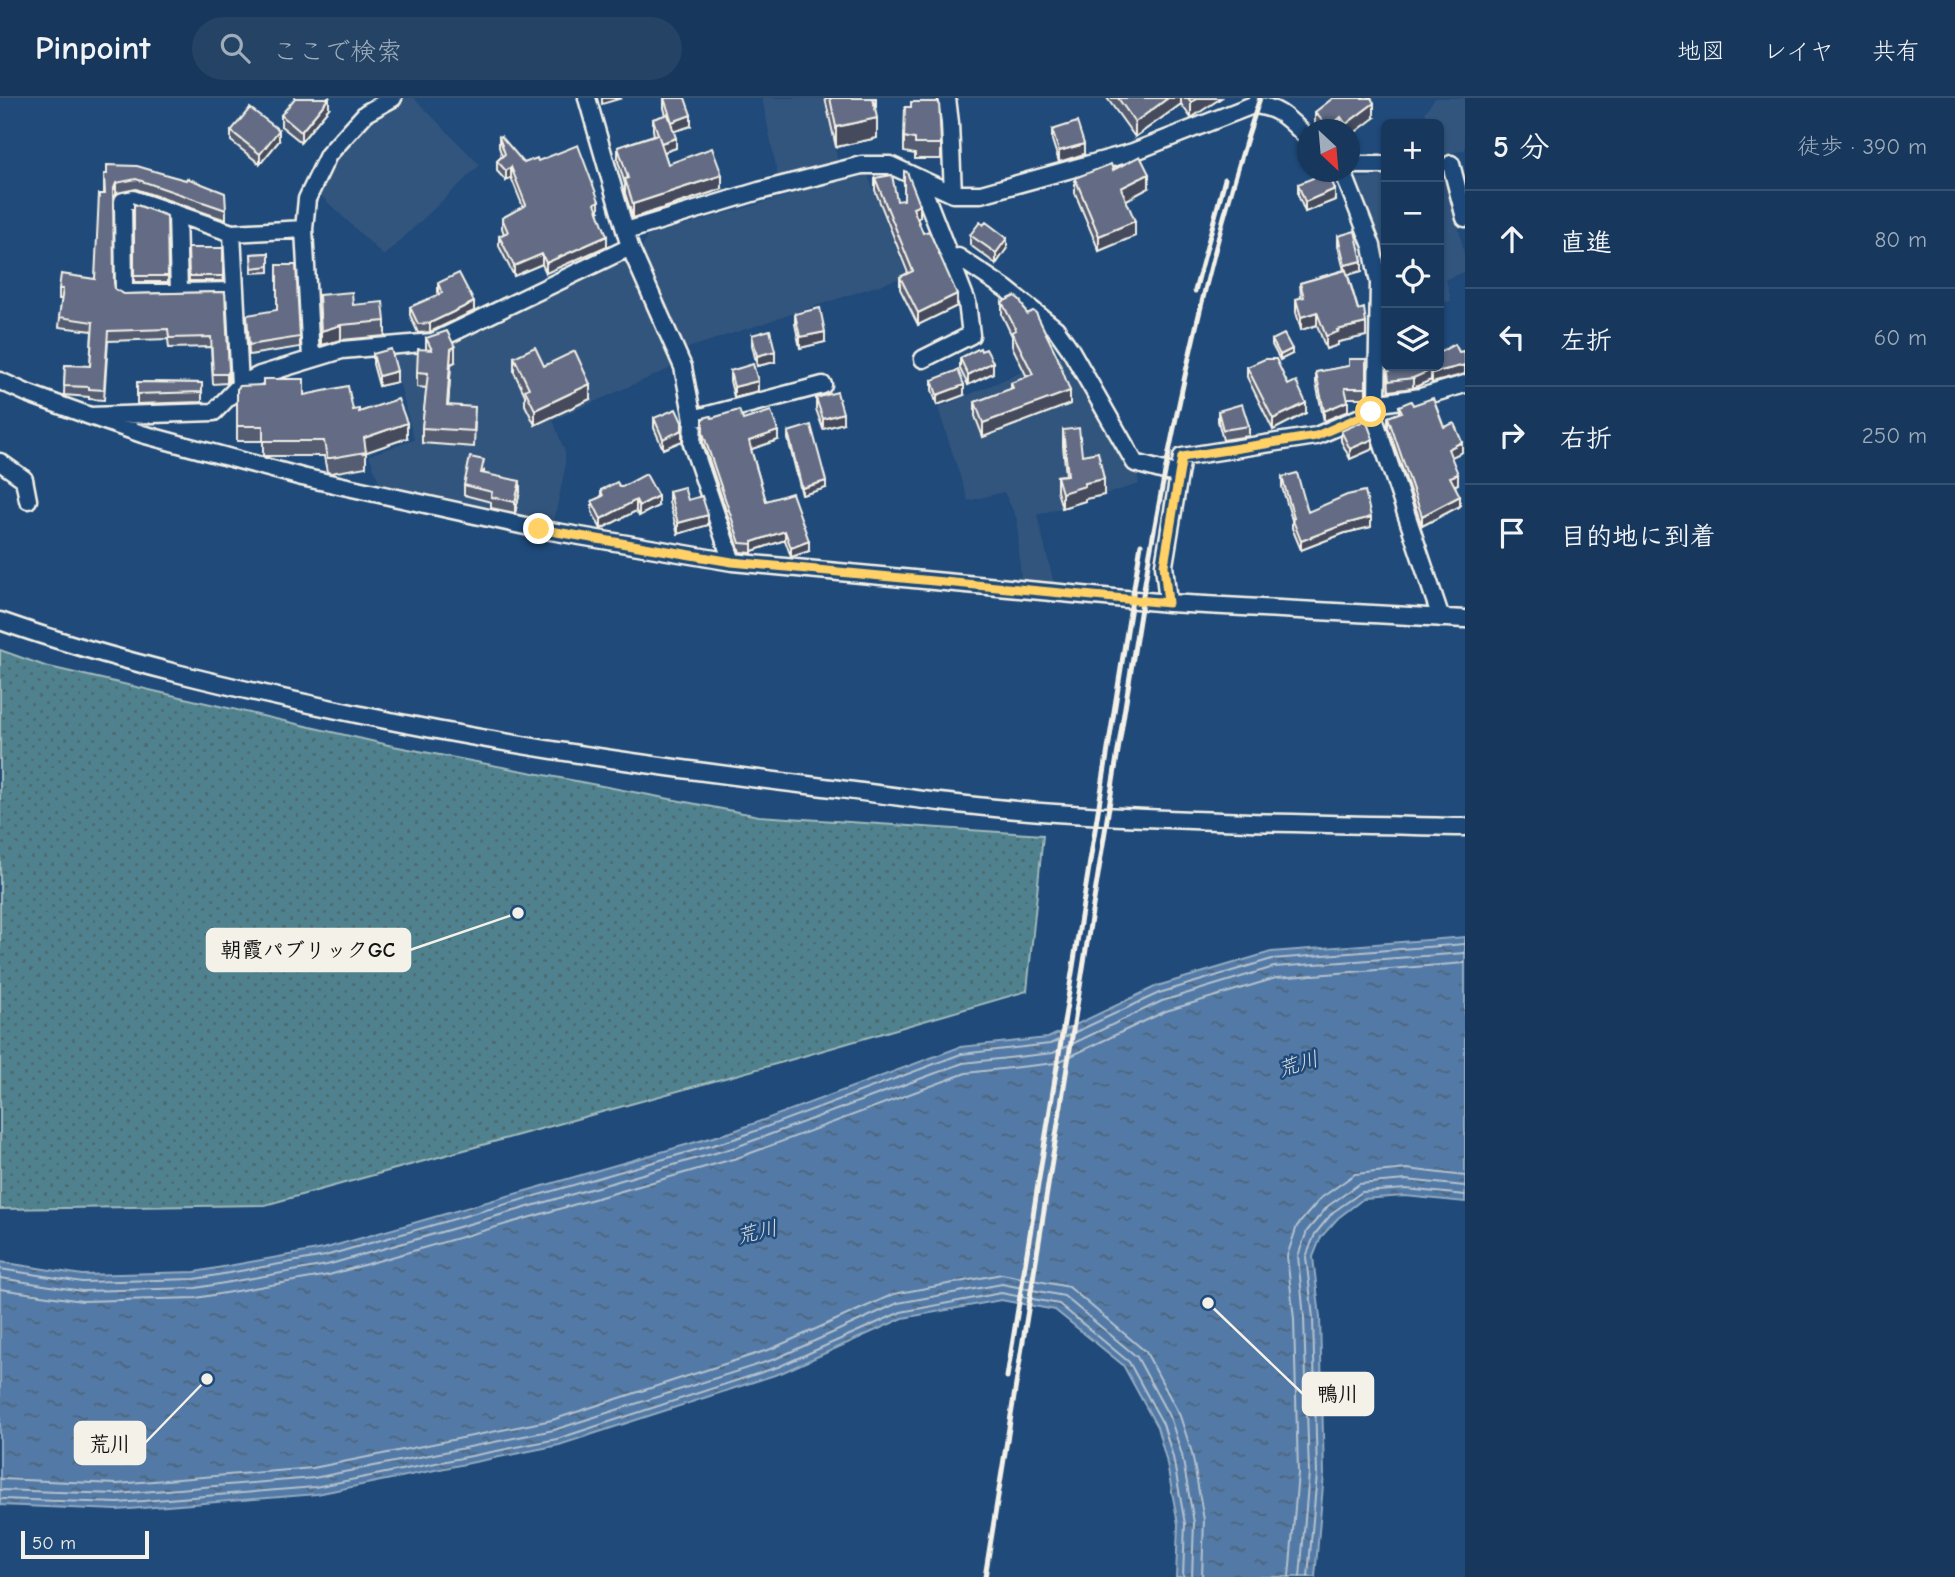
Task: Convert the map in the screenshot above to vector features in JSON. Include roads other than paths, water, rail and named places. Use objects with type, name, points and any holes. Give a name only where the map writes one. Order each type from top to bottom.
[{"type":"street","points":[[311,358],[304,229],[307,199],[328,155],[366,113],[393,98]]},
{"type":"street","points":[[587,98],[628,239],[683,367],[693,419],[692,444],[732,562]]},
{"type":"street","points":[[947,98],[953,194]]},
{"type":"street","points":[[90,415],[214,412],[240,385],[260,375],[311,358],[342,350],[432,342],[628,239],[759,191],[862,165],[890,165],[953,194],[981,194],[1133,152],[1267,102],[1297,128]]},
{"type":"street","points":[[1451,164],[1465,218]]},
{"type":"street","points":[[1360,166],[1381,165]]},
{"type":"street","points":[[919,179],[967,302],[971,335],[923,359]]},
{"type":"street","points":[[1347,182],[1372,246],[1379,284],[1377,398],[1373,408],[1441,618]]},
{"type":"street","points":[[235,291],[124,293],[123,201],[133,199],[232,233],[304,229]]},
{"type":"street","points":[[177,214],[179,292]]},
{"type":"street","points":[[232,233],[240,385]]},
{"type":"street","points":[[950,259],[958,257],[1006,289],[1056,328],[1135,463],[1179,475]]},
{"type":"street","points":[[0,381],[142,434],[302,477],[539,529],[732,562],[1168,603],[1465,619]]},
{"type":"street","points":[[1168,603],[1164,565],[1182,457],[1316,436],[1373,408],[1465,384]]},
{"type":"street","points":[[693,419],[823,385]]},
{"type":"street","points":[[0,462],[24,479],[28,500]]},
{"type":"street","points":[[0,621],[93,650],[291,700],[452,734],[593,758],[962,806],[1223,822],[1465,827]]},
{"type":"water","points":[[1465,937],[1465,1202],[1405,1196],[1363,1199],[1338,1218],[1321,1237],[1313,1257],[1320,1317],[1324,1474],[1315,1577],[1176,1577],[1178,1524],[1166,1459],[1157,1427],[1123,1365],[1055,1310],[1001,1300],[903,1318],[781,1373],[559,1445],[317,1494],[117,1510],[0,1505],[0,1262],[82,1275],[195,1272],[323,1249],[731,1132],[960,1047],[1048,1038],[1157,986],[1271,952]]},
{"type":"railway","points":[[985,1577],[1149,558],[1196,326],[1226,211],[1260,98]]},
{"type":"railway","points":[[1195,291],[1225,179]]},
{"type":"railway","points":[[1007,1377],[1141,544]]},
{"type":"place","name":"朝霞パブリックGC","points":[[518,913]]},
{"type":"place","name":"鴨川","points":[[1208,1303]]},
{"type":"place","name":"荒川","points":[[207,1379]]}]
